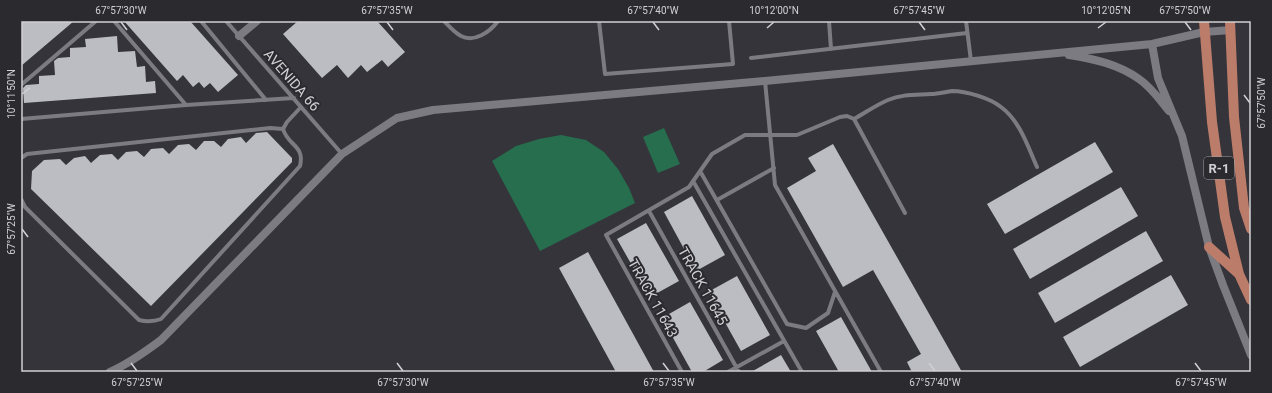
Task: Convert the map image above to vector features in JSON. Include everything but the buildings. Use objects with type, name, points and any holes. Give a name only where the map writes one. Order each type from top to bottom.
[{"type":"main road","name":"R-1","points":[[1204,21],[1212,122],[1225,216],[1240,274],[1251,300]]},
{"type":"main road","name":"R-1","points":[[1231,25],[1234,117],[1244,208],[1251,229]]},
{"type":"main road","points":[[1209,246],[1240,274]]},
{"type":"street","points":[[239,36],[257,21]]},
{"type":"street","points":[[110,372],[149,350],[161,340],[342,154],[397,118],[433,110],[765,81],[1152,44],[1231,25]]},
{"type":"street","points":[[1152,44],[1158,78],[1182,136],[1209,246],[1251,355]]},
{"type":"street","points":[[1058,53],[1096,59],[1121,68],[1140,79],[1158,97],[1175,119]]},
{"type":"lane","points":[[21,85],[96,21]]},
{"type":"lane","points":[[114,21],[186,105]]},
{"type":"lane","points":[[201,21],[266,100]]},
{"type":"lane","name":"AVENIDA 66","points":[[226,21],[342,154]]},
{"type":"lane","points":[[444,21],[461,36],[470,38],[483,35],[493,28],[498,21]]},
{"type":"lane","points":[[599,21],[605,74],[733,64],[729,21]]},
{"type":"lane","points":[[829,21],[831,49]]},
{"type":"lane","points":[[966,21],[971,61]]},
{"type":"lane","points":[[751,58],[967,33]]},
{"type":"lane","points":[[765,81],[775,185],[881,372]]},
{"type":"lane","points":[[854,119],[888,100],[901,96],[934,94],[952,91],[967,93],[990,100],[1002,107],[1012,117],[1018,126],[1037,167]]},
{"type":"lane","points":[[21,119],[186,105],[294,98]]},
{"type":"lane","points":[[283,129],[287,122],[301,107]]},
{"type":"lane","points":[[649,211],[689,187],[712,154],[745,135],[797,135],[840,117],[847,116],[854,119],[905,213]]},
{"type":"lane","points":[[21,158],[27,154],[35,153],[270,128],[283,129]]},
{"type":"lane","points":[[21,199],[25,207],[139,320],[146,322],[154,321],[161,319],[300,166],[302,159],[301,153],[298,148],[288,139],[283,129]]},
{"type":"lane","points":[[717,200],[774,168]]},
{"type":"lane","points":[[700,171],[787,324],[806,328],[828,313],[835,292]]},
{"type":"lane","points":[[693,181],[802,372]]},
{"type":"lane","name":"TRACK 11643","points":[[649,211],[606,235],[682,372]]},
{"type":"lane","name":"TRACK 11645","points":[[649,211],[739,372]]},
{"type":"lane","points":[[728,372],[784,341]]},
{"type":"green space","points":[[664,128],[680,164],[658,173],[643,137]]},
{"type":"green space","points":[[561,135],[586,140],[604,152],[618,169],[629,188],[635,203],[540,251],[492,161],[516,146],[539,139]]}]
